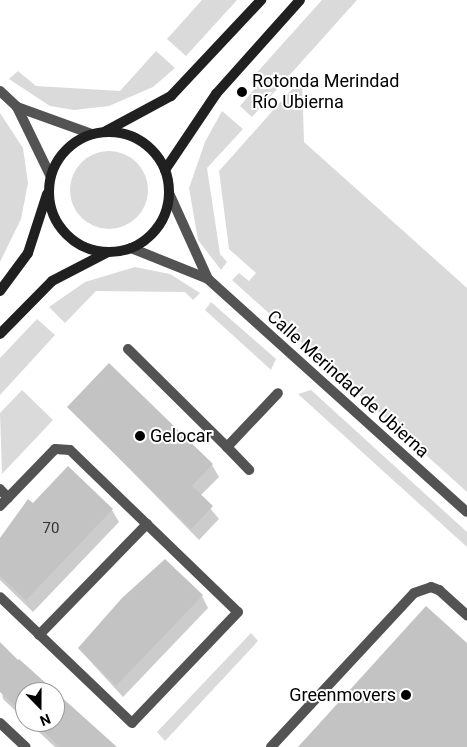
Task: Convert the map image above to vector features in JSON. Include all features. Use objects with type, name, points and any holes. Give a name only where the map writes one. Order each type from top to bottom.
[{"type":"main road","points":[[0,291],[28,253],[48,191],[50,175],[66,149],[92,134],[105,132],[171,96],[261,0]]},
{"type":"main road","points":[[165,170],[216,94],[300,0]]},
{"type":"main road","points":[[0,334],[52,282],[109,252],[131,248],[158,225],[169,194],[165,170],[142,142],[105,132]]},
{"type":"main road","points":[[48,191],[53,215],[67,235],[85,247],[109,252]]},
{"type":"street","points":[[0,91],[17,107],[50,175]]},
{"type":"street","points":[[17,107],[92,134]]},
{"type":"street","name":"Calle Merindad de Ubierna","points":[[169,194],[208,279]]},
{"type":"street","name":"Calle Merindad de Ubierna","points":[[131,248],[208,279],[467,512]]},
{"type":"street","points":[[128,349],[249,470]]},
{"type":"street","points":[[227,447],[278,393]]},
{"type":"street","points":[[0,506],[55,450],[62,448],[70,450],[238,612],[132,723],[0,597]]},
{"type":"street","points":[[0,489],[8,498]]},
{"type":"street","points":[[38,635],[147,524]]},
{"type":"street","points":[[270,747],[414,593],[431,586],[439,590],[467,616]]},
{"type":"street","points":[[0,724],[26,747]]},
{"type":"shaded area","points":[[202,0],[237,0],[186,56],[167,39]]},
{"type":"shaded area","points":[[322,0],[357,0],[252,117],[240,106],[258,85],[252,78]]},
{"type":"shaded area","points":[[156,51],[175,68],[153,87],[109,106],[74,110],[50,106],[9,79],[18,71],[36,86],[120,91]]},
{"type":"shaded area","points":[[302,78],[304,142],[467,288],[467,492],[232,280],[239,273],[249,281],[256,273],[229,249],[219,171]]},
{"type":"shaded area","points":[[222,111],[243,129],[207,168],[220,254],[227,262],[221,270],[198,240],[189,188],[205,142]]},
{"type":"shaded area","points":[[0,113],[23,148],[28,183],[21,219],[0,262]]},
{"type":"shaded area","points":[[101,151],[117,151],[131,157],[142,168],[148,182],[148,198],[142,212],[131,223],[117,229],[101,229],[87,223],[76,212],[70,198],[70,182],[76,168],[87,157]]},
{"type":"shaded area","points":[[135,267],[170,274],[200,293],[193,300],[185,292],[96,291],[65,323],[49,307],[85,282]]},
{"type":"shaded area","points":[[211,302],[276,359],[271,370],[205,310]]},
{"type":"shaded area","points":[[37,319],[55,335],[0,395],[0,358]]},
{"type":"shaded area","points":[[22,390],[53,420],[2,474],[0,413]]},
{"type":"shaded area","points":[[311,390],[467,532],[467,547],[298,394]]},
{"type":"shaded area","points":[[251,633],[258,641],[165,741],[157,732]]},
{"type":"building","name":"Gelocar","points":[[109,363],[213,464],[192,486],[213,506],[191,529],[67,407]]},
{"type":"building","points":[[68,466],[113,509],[26,600],[0,576],[0,538],[28,499],[33,503]]},
{"type":"building","points":[[165,559],[203,595],[116,686],[78,648],[122,598]]},
{"type":"building","name":"Greenmovers","points":[[426,606],[467,643],[467,747],[298,747]]},
{"type":"building","points":[[0,642],[45,682],[15,682],[15,706],[0,692]]},
{"type":"building","points":[[65,700],[117,747],[60,747],[44,732],[65,732]]},
{"type":"place","name":"Rotonda Merindad Río Ubierna","points":[[242,92]]},
{"type":"place","name":"Gelocar","points":[[140,436]]},
{"type":"place","name":"Greenmovers","points":[[406,695]]}]
